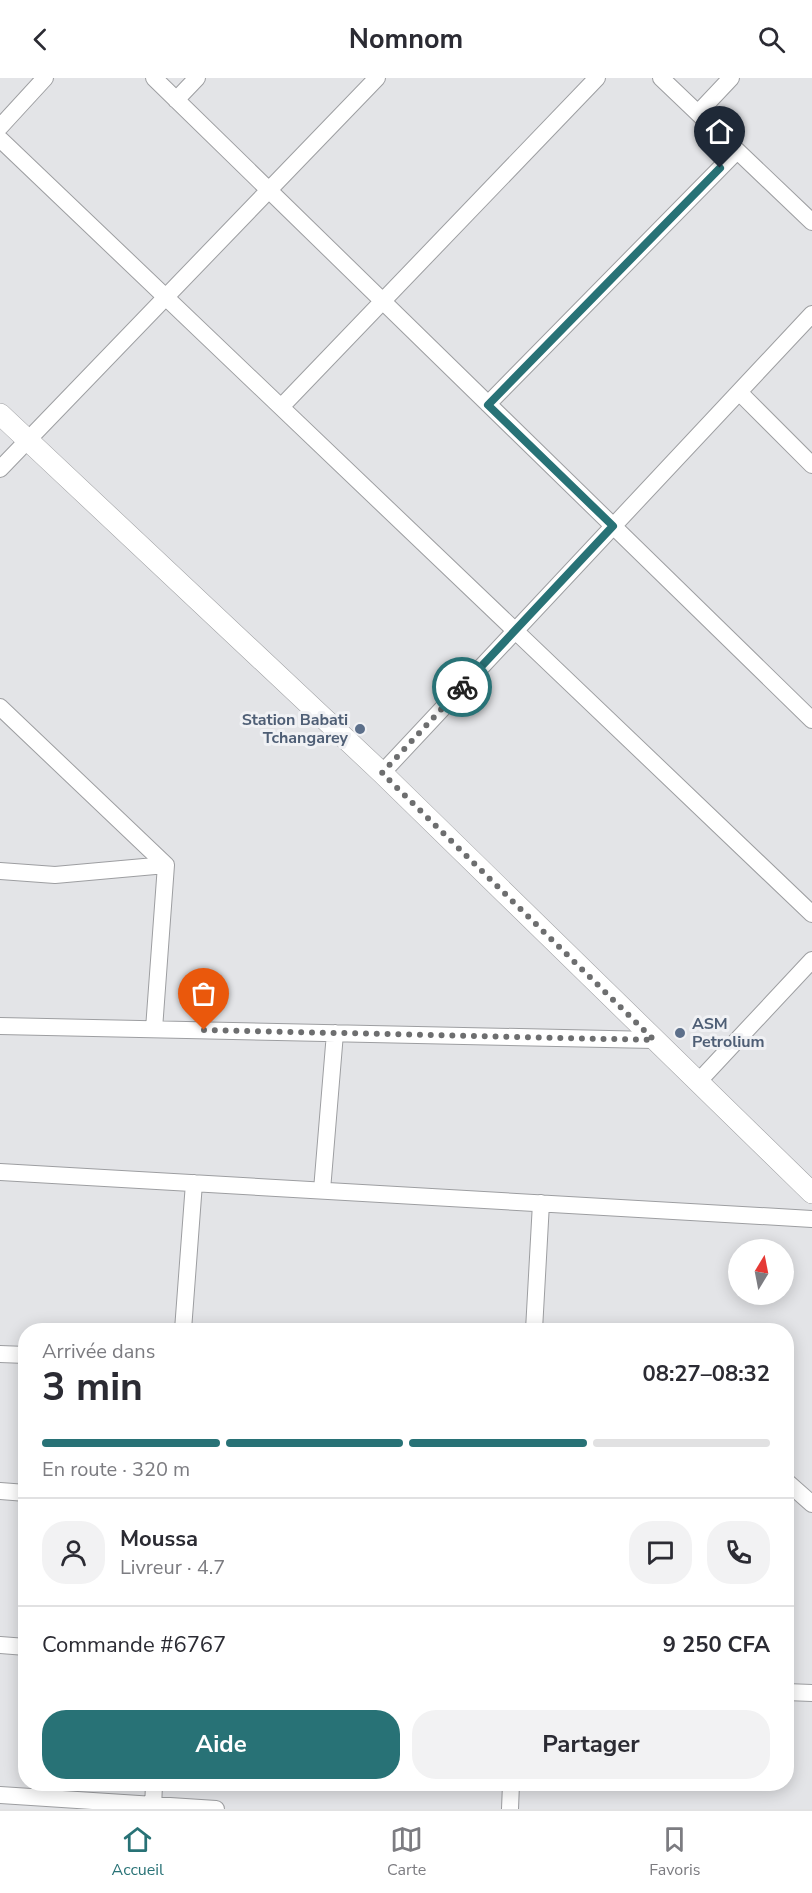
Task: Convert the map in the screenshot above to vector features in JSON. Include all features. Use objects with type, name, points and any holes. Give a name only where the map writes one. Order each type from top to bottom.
[{"type":"main road","points":[[0,414],[382,773],[812,1192]]},
{"type":"street","points":[[0,127],[45,78]]},
{"type":"street","points":[[153,78],[812,720]]},
{"type":"street","points":[[176,100],[197,78]]},
{"type":"street","points":[[0,468],[377,78]]},
{"type":"street","points":[[280,407],[597,78]]},
{"type":"street","points":[[660,78],[812,222]]},
{"type":"street","points":[[698,113],[731,78]]},
{"type":"street","points":[[0,139],[812,914]]},
{"type":"street","points":[[488,405],[737,151]]},
{"type":"street","points":[[382,773],[812,314]]},
{"type":"street","points":[[739,392],[812,465]]},
{"type":"street","points":[[0,707],[166,865]]},
{"type":"street","points":[[0,871],[55,875],[166,865]]},
{"type":"street","points":[[154,1029],[166,865]]},
{"type":"street","points":[[698,1082],[812,960]]},
{"type":"street","points":[[0,1026],[654,1040]]},
{"type":"street","points":[[322,1190],[335,1033]]},
{"type":"street","points":[[0,1172],[812,1219]]},
{"type":"street","points":[[184,1323],[194,1183]]},
{"type":"street","points":[[534,1323],[541,1203]]},
{"type":"street","points":[[0,1354],[18,1355]]},
{"type":"street","points":[[794,1488],[812,1504]]},
{"type":"street","points":[[0,1491],[18,1492]]},
{"type":"street","points":[[0,1645],[18,1646]]},
{"type":"street","points":[[794,1692],[812,1693]]},
{"type":"street","points":[[153,1807],[154,1791]]},
{"type":"street","points":[[510,1809],[511,1791]]},
{"type":"street","points":[[0,1795],[153,1807],[216,1809]]},
{"type":"way so far","points":[[204,1030],[654,1040],[382,773],[462,687]]},
{"type":"place","name":"Station Babati Tchangarey","points":[[360,729]]},
{"type":"place","name":"ASM Petrolium","points":[[680,1033]]},
{"type":"route","points":[[462,687],[613,526],[488,405],[720,168]]}]
